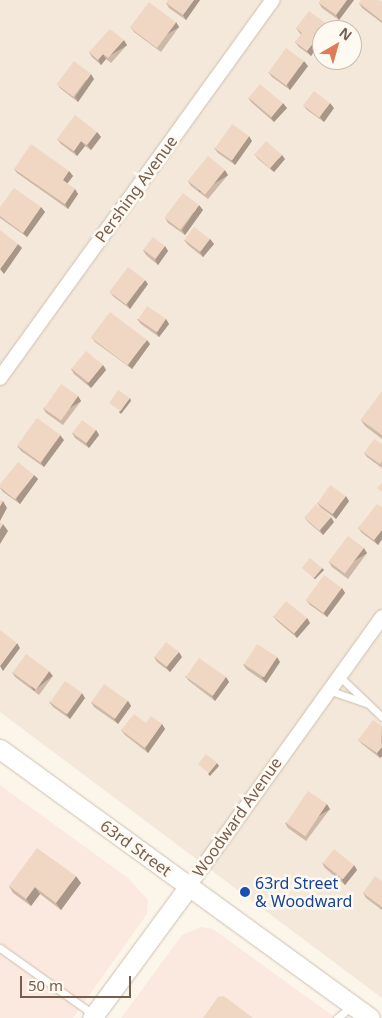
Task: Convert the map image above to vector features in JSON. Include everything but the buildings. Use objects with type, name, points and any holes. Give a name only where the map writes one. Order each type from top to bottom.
[{"type":"main road","name":"63rd Street","points":[[0,749],[370,1018]]},
{"type":"main road","name":"Woodward Avenue","points":[[94,1016],[189,886]]},
{"type":"street","name":"Pershing Avenue","points":[[0,378],[272,0]]},
{"type":"street","name":"Woodward Avenue","points":[[189,886],[382,617]]},
{"type":"lane","points":[[338,676],[382,717]]},
{"type":"lane","points":[[328,690],[366,703]]},
{"type":"lane","points":[[0,948],[94,1016]]},
{"type":"lane","points":[[337,1018],[353,1006]]},
{"type":"shaded area","points":[[0,0],[382,0],[382,998],[0,712]]},
{"type":"shaded area","points":[[0,785],[128,878],[148,900],[147,914],[73,1018],[0,1018]]},
{"type":"shaded area","points":[[201,927],[213,929],[336,1018],[121,1018],[182,935]]},
{"type":"place","name":"63rd Street & Woodward","points":[[245,892]]}]
